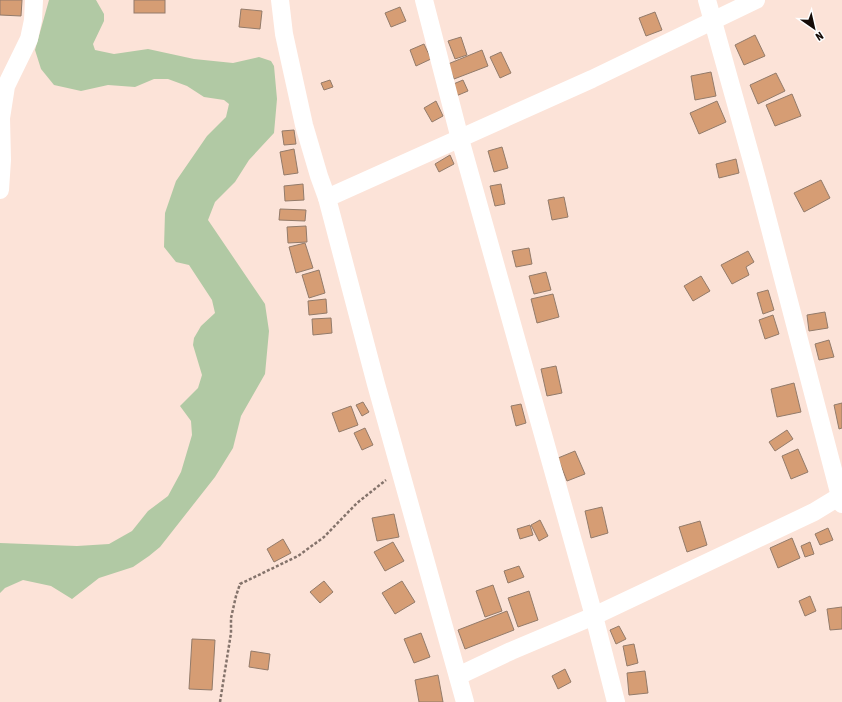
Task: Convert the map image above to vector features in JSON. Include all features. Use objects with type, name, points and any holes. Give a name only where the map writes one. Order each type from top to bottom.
[{"type":"street","points":[[0,190],[2,160],[1,118],[6,86],[29,40],[33,20],[34,0]]},
{"type":"street","points":[[280,0],[284,34],[304,125],[327,198],[401,474],[465,702]]},
{"type":"street","points":[[424,0],[460,139],[594,616],[616,702]]},
{"type":"street","points":[[458,676],[511,651],[594,616],[841,499],[757,179],[707,0]]},
{"type":"street","points":[[327,198],[646,54],[756,0]]},
{"type":"path","points":[[220,702],[231,633],[231,618],[240,584],[298,556],[324,537],[357,503],[383,482],[401,474]]},
{"type":"green space","points":[[49,0],[96,0],[104,14],[104,21],[93,44],[95,50],[114,54],[148,49],[194,59],[233,63],[259,57],[271,61],[274,66],[277,99],[274,133],[249,160],[235,182],[215,202],[208,220],[265,304],[269,331],[265,374],[241,416],[233,448],[215,477],[160,547],[133,567],[99,578],[72,599],[51,586],[23,580],[5,588],[0,593],[0,543],[77,546],[109,544],[132,531],[148,511],[168,496],[181,472],[192,435],[191,421],[180,406],[198,388],[202,375],[193,345],[194,338],[201,326],[215,313],[212,300],[189,265],[176,262],[164,247],[165,213],[176,181],[207,136],[226,117],[229,104],[224,100],[204,97],[187,86],[168,79],[154,79],[135,87],[108,85],[81,91],[54,85],[41,69],[35,50]]},
{"type":"building","points":[[0,0],[22,0],[21,16],[0,15]]},
{"type":"building","points":[[134,0],[165,0],[165,13],[134,13]]},
{"type":"building","points":[[400,7],[406,21],[391,27],[385,13]]},
{"type":"building","points":[[241,9],[262,11],[260,29],[239,27]]},
{"type":"building","points":[[655,12],[662,30],[646,36],[639,18]]},
{"type":"building","points":[[755,35],[765,56],[744,65],[735,45]]},
{"type":"building","points":[[461,37],[467,55],[455,59],[448,41]]},
{"type":"building","points":[[424,44],[431,59],[416,66],[410,50]]},
{"type":"building","points":[[482,50],[488,66],[454,79],[448,64]]},
{"type":"building","points":[[501,52],[511,73],[500,78],[490,57]]},
{"type":"building","points":[[711,72],[716,96],[695,100],[691,76]]},
{"type":"building","points":[[776,73],[785,91],[758,104],[750,85]]},
{"type":"building","points":[[330,80],[333,87],[324,90],[321,83]]},
{"type":"building","points":[[463,80],[468,91],[456,96],[451,85]]},
{"type":"building","points":[[792,94],[801,116],[775,126],[766,105]]},
{"type":"building","points":[[436,101],[443,116],[432,122],[424,108]]},
{"type":"building","points":[[717,101],[726,122],[699,134],[690,113]]},
{"type":"building","points":[[294,130],[296,144],[284,145],[282,131]]},
{"type":"building","points":[[502,147],[508,168],[494,172],[488,151]]},
{"type":"building","points":[[294,149],[298,173],[284,175],[280,152]]},
{"type":"building","points":[[450,155],[454,164],[439,172],[435,164]]},
{"type":"building","points":[[736,159],[739,173],[719,178],[716,164]]},
{"type":"building","points":[[821,180],[830,198],[804,212],[794,193]]},
{"type":"building","points":[[303,184],[304,200],[285,201],[284,186]]},
{"type":"building","points":[[501,184],[505,204],[495,206],[490,186]]},
{"type":"building","points":[[564,197],[568,217],[552,220],[548,200]]},
{"type":"building","points":[[280,209],[306,210],[305,221],[279,220]]},
{"type":"building","points":[[306,226],[307,242],[288,243],[287,227]]},
{"type":"building","points":[[305,243],[313,268],[296,273],[289,247]]},
{"type":"building","points":[[529,248],[532,264],[516,267],[512,251]]},
{"type":"building","points":[[748,251],[754,262],[746,267],[749,275],[732,284],[721,265]]},
{"type":"building","points":[[319,270],[325,293],[309,298],[302,275]]},
{"type":"building","points":[[546,272],[551,290],[534,294],[529,276]]},
{"type":"building","points":[[701,276],[710,291],[693,301],[684,286]]},
{"type":"building","points":[[768,290],[774,310],[763,314],[757,293]]},
{"type":"building","points":[[553,294],[559,317],[537,323],[531,299]]},
{"type":"building","points":[[326,299],[327,313],[309,315],[308,301]]},
{"type":"building","points":[[825,312],[828,328],[809,331],[807,315]]},
{"type":"building","points":[[773,315],[779,334],[765,339],[759,320]]},
{"type":"building","points":[[331,318],[332,333],[313,335],[312,319]]},
{"type":"building","points":[[829,340],[834,357],[819,360],[815,344]]},
{"type":"building","points":[[556,366],[562,393],[547,396],[541,369]]},
{"type":"building","points":[[794,383],[801,412],[777,417],[771,389]]},
{"type":"building","points":[[363,402],[369,412],[362,416],[356,405]]},
{"type":"building","points":[[842,403],[842,428],[839,429],[834,405]]},
{"type":"building","points":[[521,404],[526,423],[516,426],[511,406]]},
{"type":"building","points":[[351,406],[358,425],[339,432],[332,413]]},
{"type":"building","points":[[365,428],[373,445],[362,450],[354,433]]},
{"type":"building","points":[[787,430],[793,439],[775,451],[769,442]]},
{"type":"building","points":[[798,449],[808,472],[791,479],[782,456]]},
{"type":"building","points":[[575,451],[585,474],[567,481],[558,458]]},
{"type":"building","points":[[602,507],[608,533],[591,538],[585,511]]},
{"type":"building","points":[[394,514],[399,537],[377,541],[372,518]]},
{"type":"building","points":[[540,520],[548,536],[539,541],[531,525]]},
{"type":"building","points":[[700,521],[707,545],[687,552],[679,527]]},
{"type":"building","points":[[530,525],[533,535],[520,539],[517,529]]},
{"type":"building","points":[[828,528],[833,540],[820,545],[815,534]]},
{"type":"building","points":[[792,538],[800,558],[778,568],[770,548]]},
{"type":"building","points":[[283,539],[291,553],[274,562],[267,549]]},
{"type":"building","points":[[393,542],[404,561],[385,571],[374,552]]},
{"type":"building","points":[[810,542],[814,554],[805,557],[801,546]]},
{"type":"building","points":[[519,566],[524,577],[508,583],[504,571]]},
{"type":"building","points":[[324,581],[333,592],[320,603],[310,592]]},
{"type":"building","points":[[402,581],[415,602],[395,614],[382,593]]},
{"type":"building","points":[[493,585],[502,611],[485,617],[476,591]]},
{"type":"building","points":[[529,591],[538,620],[518,627],[508,598]]},
{"type":"building","points":[[810,596],[816,611],[805,616],[799,601]]},
{"type":"building","points":[[842,607],[842,629],[830,630],[827,609]]},
{"type":"building","points":[[507,611],[514,630],[465,649],[458,630]]},
{"type":"building","points":[[619,626],[626,639],[616,644],[610,630]]},
{"type":"building","points":[[421,633],[430,657],[414,663],[404,639]]},
{"type":"building","points":[[192,639],[215,640],[212,690],[189,689]]},
{"type":"building","points":[[634,644],[638,663],[627,666],[623,646]]},
{"type":"building","points":[[251,651],[270,654],[268,670],[249,667]]},
{"type":"building","points":[[565,669],[571,682],[558,689],[552,676]]},
{"type":"building","points":[[645,671],[648,693],[629,695],[627,673]]},
{"type":"building","points":[[438,675],[443,702],[419,702],[415,680]]}]
